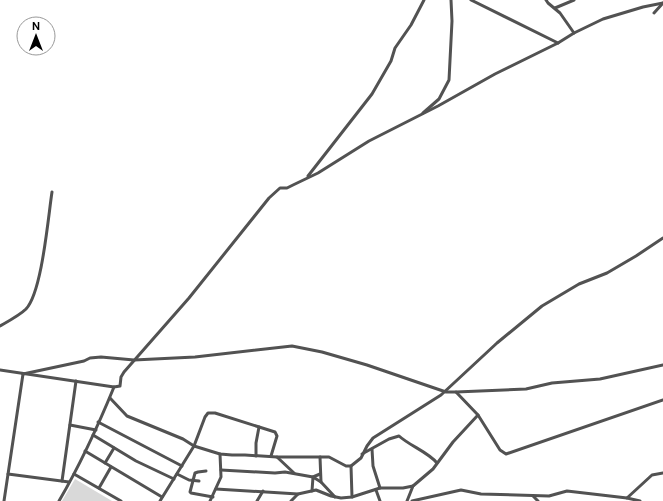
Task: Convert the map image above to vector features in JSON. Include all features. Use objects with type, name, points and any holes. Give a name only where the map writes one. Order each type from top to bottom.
[{"type":"street","points":[[308,178],[372,94],[391,61],[395,48],[411,25],[424,0]]},
{"type":"street","points":[[419,116],[439,99],[449,80],[452,21],[450,0]]},
{"type":"street","points":[[471,0],[558,43]]},
{"type":"street","points":[[546,0],[555,8],[574,33]]},
{"type":"street","points":[[555,8],[574,0]]},
{"type":"street","points":[[654,13],[663,3]]},
{"type":"street","points":[[0,370],[114,387],[120,386],[121,377],[134,360],[189,298],[269,198],[280,188],[287,188],[318,173],[369,141],[419,116],[495,74],[558,43],[574,33],[603,20],[643,7],[663,3]]},
{"type":"street","points":[[0,326],[26,309],[34,295],[41,265],[52,192]]},
{"type":"street","points":[[110,398],[127,416],[183,439],[194,446],[220,454],[277,457],[329,457],[346,466],[351,466],[361,458],[370,442],[377,435],[410,416],[446,392],[497,342],[542,306],[579,284],[607,273],[663,238]]},
{"type":"street","points":[[23,374],[84,362],[90,358],[101,357],[134,360],[195,357],[292,346],[322,352],[367,365],[446,392],[526,389],[552,383],[600,379],[663,365]]},
{"type":"street","points":[[4,501],[23,374]]},
{"type":"street","points":[[62,481],[76,381]]},
{"type":"street","points":[[59,501],[96,430],[98,422],[114,387]]},
{"type":"street","points":[[456,392],[478,415],[500,450],[506,454],[663,400]]},
{"type":"street","points":[[160,501],[194,446],[205,417],[210,412],[260,427],[277,434],[271,456]]},
{"type":"street","points":[[407,501],[413,486],[433,469],[453,442],[478,415]]},
{"type":"street","points":[[98,422],[182,466]]},
{"type":"street","points":[[70,425],[96,430]]},
{"type":"street","points":[[256,456],[256,443],[260,427]]},
{"type":"street","points":[[93,435],[151,470],[174,479]]},
{"type":"street","points":[[362,454],[389,439],[399,436],[427,456],[433,458],[437,463]]},
{"type":"street","points":[[105,463],[114,448]]},
{"type":"street","points":[[372,449],[373,466],[380,501]]},
{"type":"street","points":[[85,451],[162,497]]},
{"type":"street","points":[[210,501],[220,481],[220,454]]},
{"type":"street","points":[[277,457],[294,473]]},
{"type":"street","points":[[320,457],[321,482]]},
{"type":"street","points":[[351,466],[352,497]]},
{"type":"street","points":[[99,488],[111,467]]},
{"type":"street","points":[[221,470],[294,473],[313,477],[321,482],[334,497]]},
{"type":"street","points":[[206,472],[196,472],[190,491],[191,493],[213,496]]},
{"type":"street","points":[[627,498],[652,475],[663,473]]},
{"type":"street","points":[[8,474],[70,482]]},
{"type":"street","points":[[74,474],[121,501]]},
{"type":"street","points":[[177,474],[193,481],[199,481]]},
{"type":"street","points":[[313,477],[320,474]]},
{"type":"street","points":[[312,491],[313,477]]},
{"type":"street","points":[[216,489],[298,494],[316,490],[342,499],[378,489],[413,486]]},
{"type":"street","points":[[412,501],[461,490],[481,494],[534,496],[549,496],[568,491],[640,501]]},
{"type":"street","points":[[258,501],[263,491]]},
{"type":"street","points":[[293,501],[298,494]]},
{"type":"street","points":[[534,496],[538,501]]},
{"type":"shaded area","points":[[75,479],[112,501],[62,501]]}]
